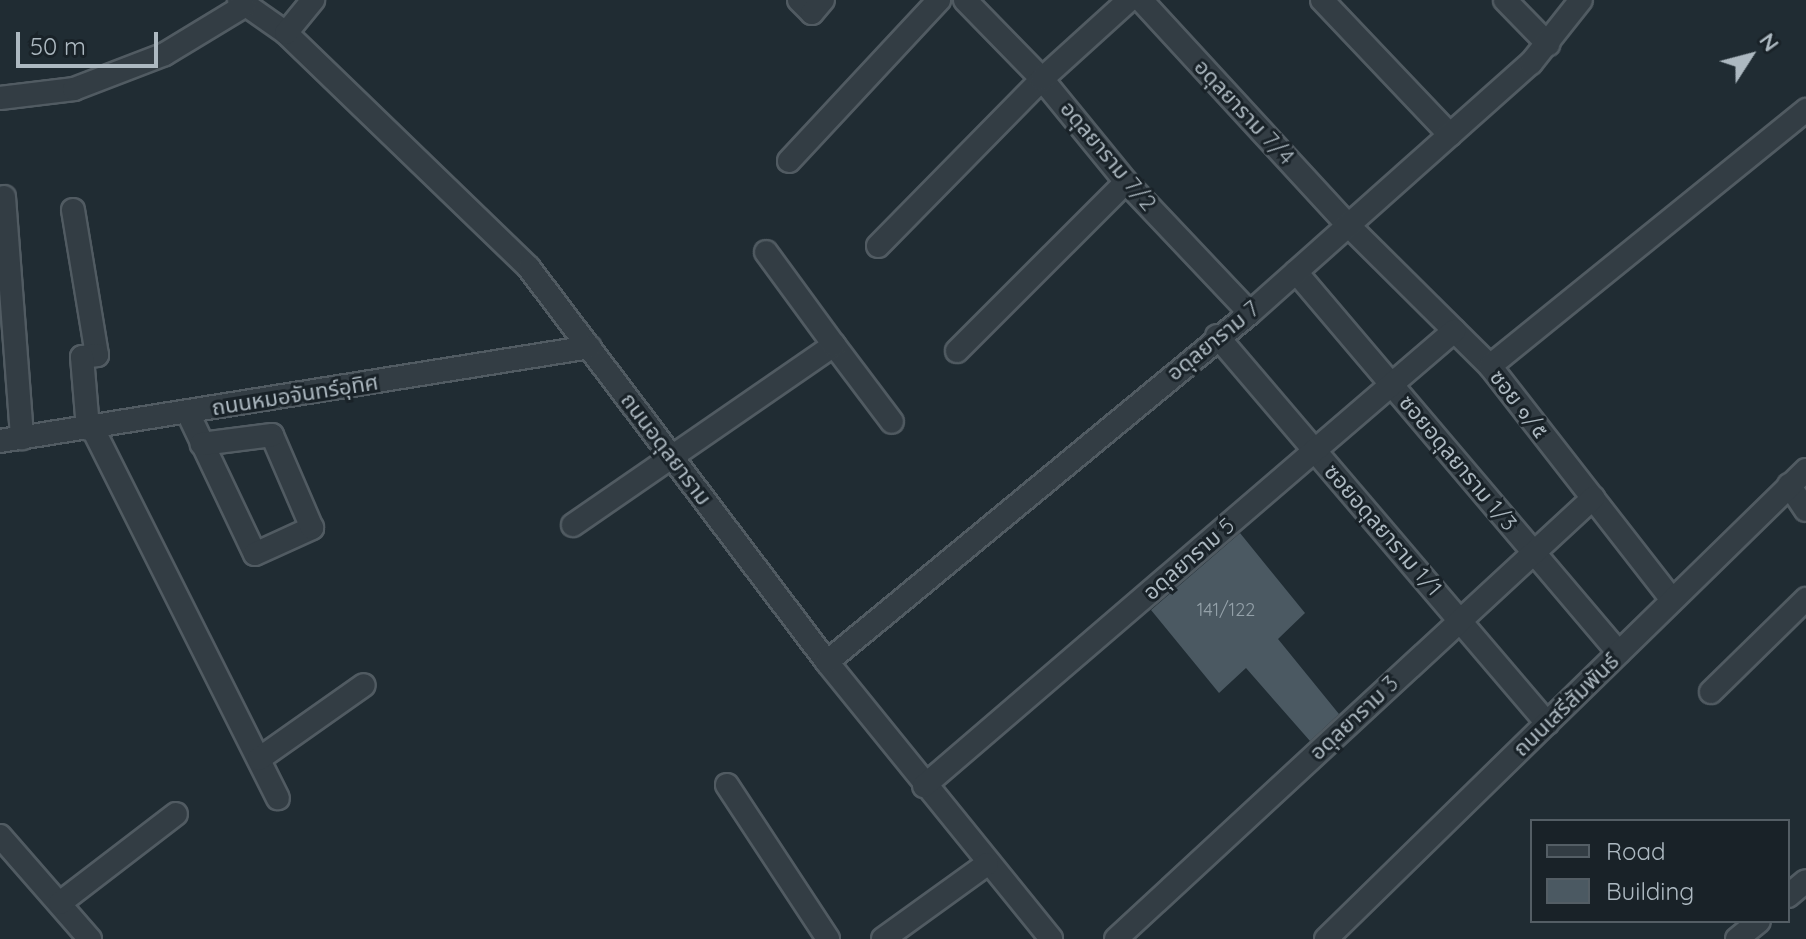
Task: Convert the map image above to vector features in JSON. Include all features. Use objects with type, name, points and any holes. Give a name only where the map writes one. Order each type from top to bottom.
[{"type":"street","points":[[286,33],[313,0]]},
{"type":"street","points":[[799,0],[812,13],[823,0]]},
{"type":"street","points":[[789,161],[939,0]]},
{"type":"street","name":"อดุลยาราม 7/2","points":[[965,0],[1042,79],[1126,182],[1250,313]]},
{"type":"street","points":[[878,246],[1042,79],[1129,0]]},
{"type":"street","name":"อดุลยาราม 7/4","points":[[1141,0],[1348,225]]},
{"type":"street","points":[[1322,0],[1450,135]]},
{"type":"street","points":[[1505,0],[1548,44]]},
{"type":"street","name":"อดุลยาราม 7","points":[[827,662],[1217,336],[1250,313],[1548,44],[1581,0]]},
{"type":"street","points":[[0,98],[74,89],[165,54],[241,3]]},
{"type":"street","name":"ถนนอดุลยาราม","points":[[241,3],[286,33],[529,268],[827,662],[987,864],[1051,939]]},
{"type":"street","points":[[1490,366],[1806,110]]},
{"type":"street","points":[[957,351],[1126,182]]},
{"type":"street","points":[[4,197],[11,440]]},
{"type":"street","points":[[73,210],[97,355],[82,357],[91,429],[278,798]]},
{"type":"street","name":"ซอย ๑/๕","points":[[1348,225],[1490,366],[1672,600]]},
{"type":"street","points":[[766,252],[892,422]]},
{"type":"street","name":"ซอยอดุลยาราม 1/3","points":[[1296,272],[1619,653]]},
{"type":"street","name":"อดุลยาราม 5","points":[[924,786],[1454,331]]},
{"type":"street","name":"ซอยอดุลยาราม 1/1","points":[[1217,336],[1547,723]]},
{"type":"street","points":[[573,525],[673,459],[834,345]]},
{"type":"street","name":"ถนนหมอจันทร์อุทิศ","points":[[11,440],[590,347]]},
{"type":"street","points":[[188,413],[202,444],[255,554],[312,528],[272,435],[202,444]]},
{"type":"street","name":"ถนนเสรีสัมพันธ์","points":[[1326,939],[1806,470]]},
{"type":"street","points":[[1789,485],[1806,510]]},
{"type":"street","name":"อดุลยาราม 3","points":[[1116,939],[1593,498]]},
{"type":"street","points":[[1711,692],[1806,599]]},
{"type":"street","points":[[259,759],[364,685]]},
{"type":"street","points":[[727,785],[828,939]]},
{"type":"street","points":[[60,903],[176,814]]},
{"type":"street","points":[[0,836],[90,939]]},
{"type":"street","points":[[883,939],[987,864]]},
{"type":"street","points":[[1790,894],[1806,881]]},
{"type":"street","points":[[1737,939],[1757,923]]},
{"type":"building","points":[[1240,533],[1305,613],[1278,639],[1339,714],[1310,741],[1246,668],[1219,693],[1151,610]]}]
